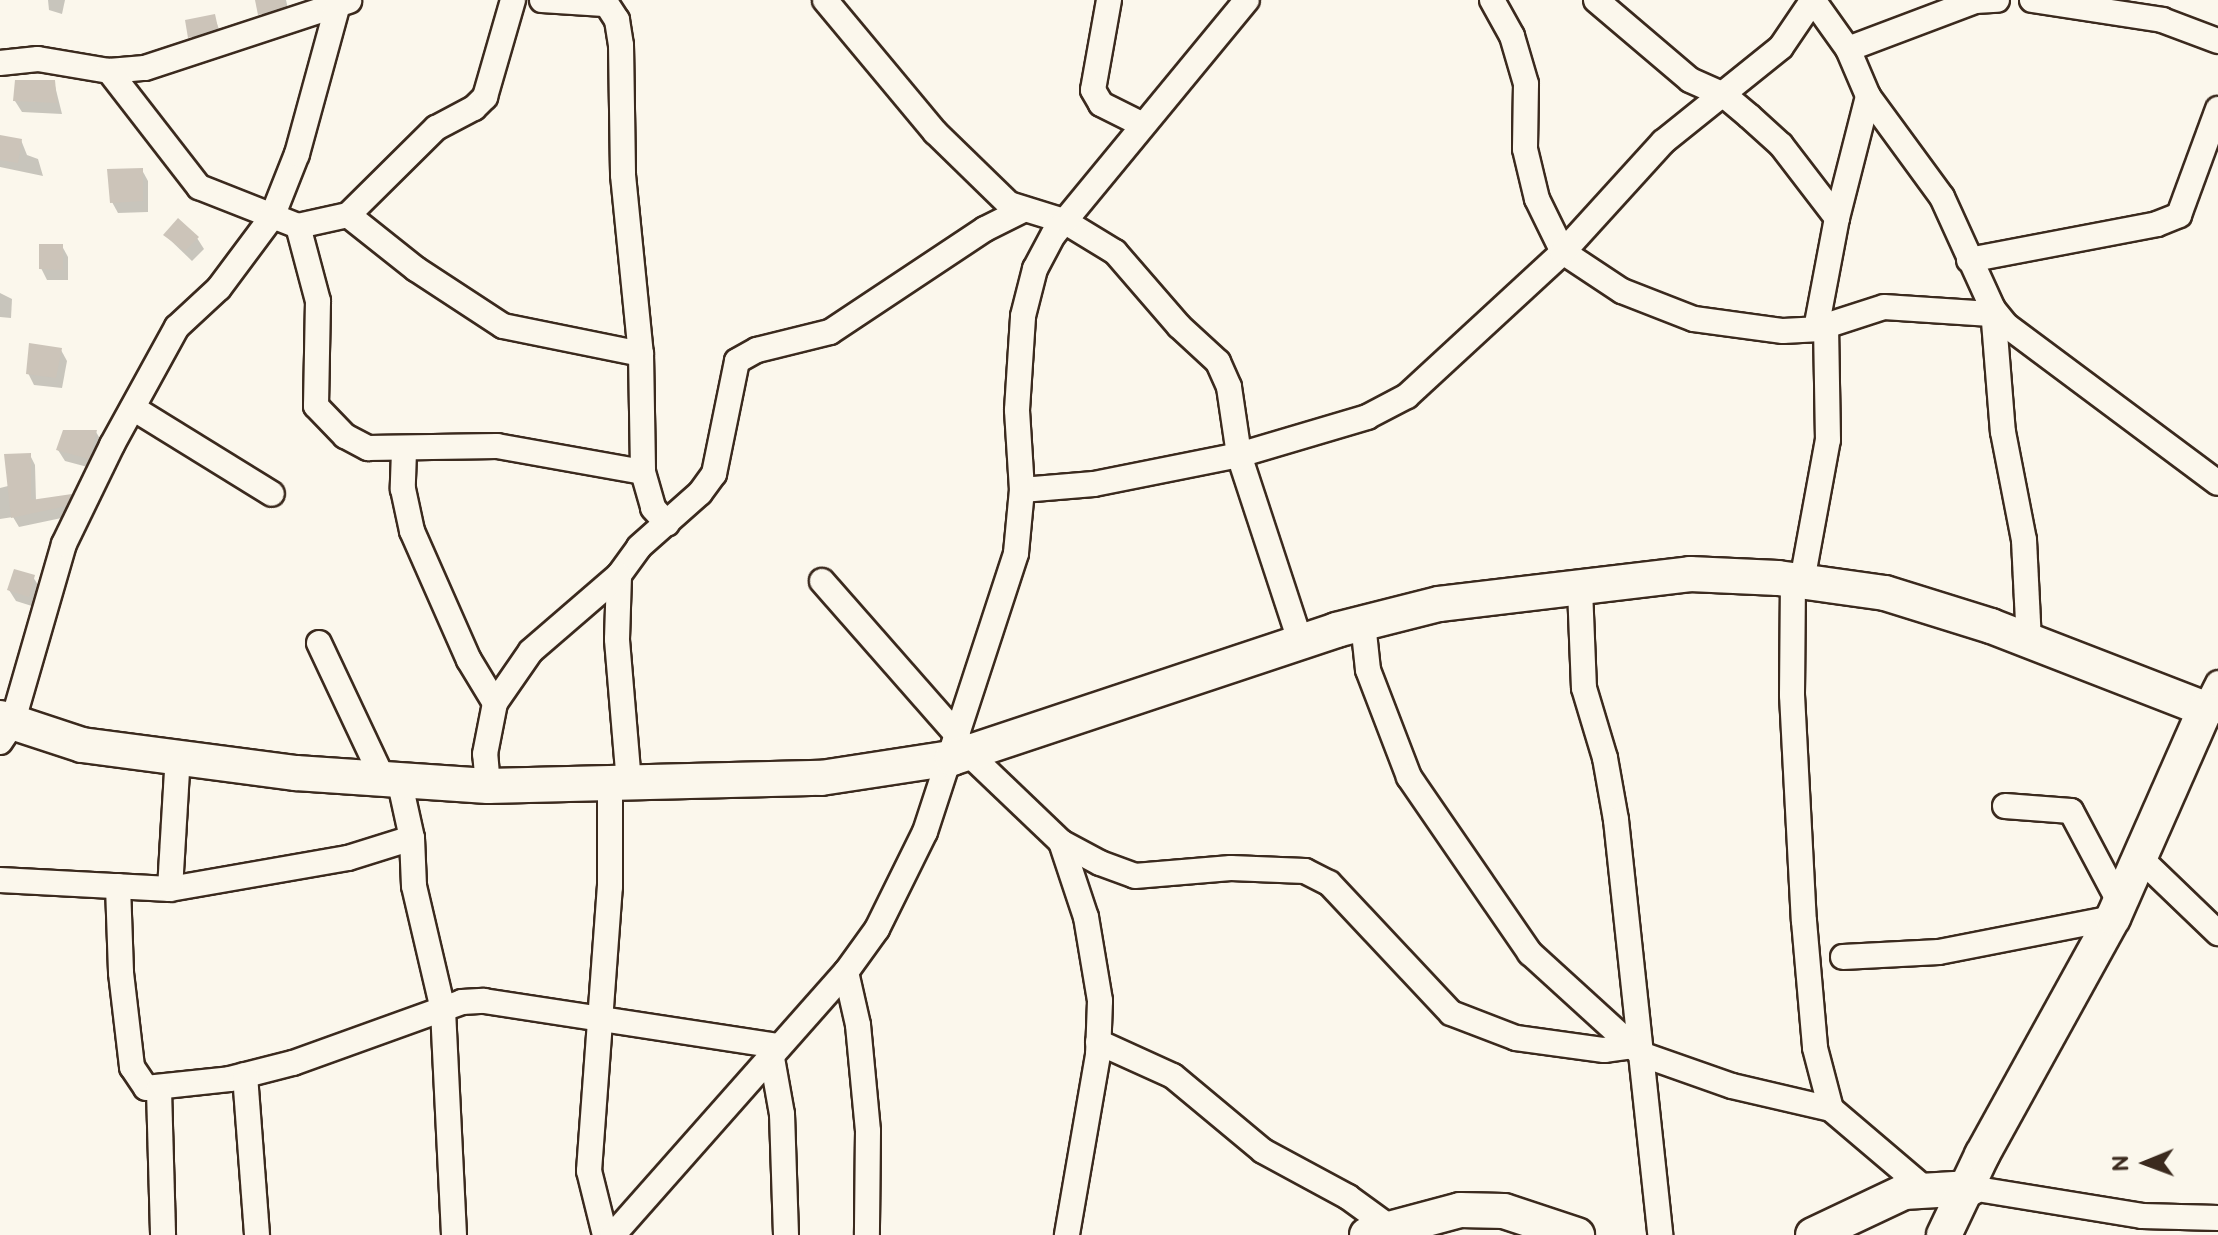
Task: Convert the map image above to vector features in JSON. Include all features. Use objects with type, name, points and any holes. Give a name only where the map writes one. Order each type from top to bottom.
[{"type":"street","points":[[109,71],[199,187],[298,226],[348,215],[436,128],[474,108],[485,97],[513,0]]},
{"type":"street","points":[[542,0],[604,2],[617,20],[621,45],[623,175],[641,354],[643,472],[653,508],[667,523]]},
{"type":"street","points":[[825,0],[935,132],[1009,204],[1064,221],[1115,252],[1179,326],[1218,362],[1229,387],[1239,455],[1301,644]]},
{"type":"street","points":[[1109,0],[1093,90],[1101,104],[1143,125]]},
{"type":"street","points":[[613,1235],[634,1206],[846,972],[877,929],[925,832],[959,749],[1016,553],[1022,490],[1017,410],[1023,316],[1035,269],[1064,221],[1247,0]]},
{"type":"street","points":[[1492,0],[1512,36],[1526,84],[1529,176],[1563,252],[1622,291],[1694,319],[1743,327],[1821,327],[1884,307],[1992,312],[2218,483]]},
{"type":"street","points":[[1596,0],[1690,80],[1724,95],[1781,145],[1837,218]]},
{"type":"street","points":[[1022,490],[1094,484],[1239,455],[1367,417],[1407,396],[1563,252],[1663,142],[1781,47],[1813,0],[1848,49],[1868,96],[1942,197],[1992,312],[2003,432],[2024,540],[2029,641]]},
{"type":"street","points":[[1848,49],[1975,1],[1997,0]]},
{"type":"street","points":[[2032,0],[2111,4],[2187,27],[2218,41]]},
{"type":"street","points":[[0,63],[38,59],[109,71],[145,68],[343,1]]},
{"type":"street","points":[[343,1],[297,154],[272,217],[219,288],[177,327],[133,408],[64,544],[4,728],[82,745],[391,779],[488,786],[821,778],[959,749],[1363,623],[1439,604],[1690,574],[1798,581],[1885,593],[2214,699],[2117,911],[1982,1155],[1971,1188],[1944,1235]]},
{"type":"street","points":[[1831,1109],[1815,1048],[1804,921],[1792,695],[1798,581],[1828,440],[1821,327],[1837,218],[1868,96]]},
{"type":"street","points":[[1969,260],[2157,224],[2179,215],[2218,109]]},
{"type":"street","points":[[488,786],[485,754],[495,703],[531,651],[619,575],[639,547],[714,474],[742,355],[830,332],[985,229],[1023,210]]},
{"type":"street","points":[[348,215],[416,269],[503,326],[641,354]]},
{"type":"street","points":[[298,226],[318,301],[316,406],[345,436],[368,448],[404,451],[497,446],[643,472]]},
{"type":"street","points":[[133,408],[272,494]]},
{"type":"street","points":[[404,451],[403,489],[412,531],[469,660],[495,703]]},
{"type":"street","points":[[605,1235],[589,1171],[620,784],[619,575]]},
{"type":"street","points":[[822,581],[959,749],[1061,842],[1135,876],[1231,868],[1305,871],[1329,883],[1451,1013],[1516,1038],[1604,1050],[1636,1050],[1732,1086],[1831,1109],[1925,1189]]},
{"type":"street","points":[[1580,589],[1584,688],[1605,758],[1616,820],[1636,1050],[1660,1235]]},
{"type":"street","points":[[1363,623],[1368,670],[1409,777],[1431,812],[1530,953],[1636,1050]]},
{"type":"street","points":[[319,643],[391,779],[412,838],[414,886],[443,1010],[454,1235]]},
{"type":"street","points":[[170,889],[178,756]]},
{"type":"street","points":[[2005,806],[2071,811],[2117,911]]},
{"type":"street","points":[[0,880],[170,889],[348,858],[412,838]]},
{"type":"street","points":[[1061,842],[1086,917],[1100,1001],[1098,1042],[1067,1235]]},
{"type":"street","points":[[2141,859],[2218,933]]},
{"type":"street","points":[[118,886],[121,973],[132,1067],[146,1088],[159,1090],[245,1075],[443,1010],[484,1001],[600,1016],[775,1052]]},
{"type":"street","points":[[1843,957],[1939,952],[2117,911]]},
{"type":"street","points":[[846,972],[858,1025],[868,1131],[867,1235]]},
{"type":"street","points":[[1098,1042],[1173,1076],[1263,1151],[1348,1197],[1379,1232],[1425,1215],[1460,1210],[1577,1235]]},
{"type":"street","points":[[775,1052],[782,1114],[786,1235]]},
{"type":"street","points":[[245,1075],[257,1235]]},
{"type":"street","points":[[159,1090],[163,1235]]},
{"type":"street","points":[[1813,1235],[1904,1192],[1925,1189],[1971,1188],[2142,1216],[2218,1218]]},
{"type":"building","points":[[255,0],[284,0],[286,6],[258,15]]},
{"type":"building","points":[[215,14],[218,28],[188,38],[185,20]]},
{"type":"building","points":[[15,80],[55,80],[57,103],[13,101]]},
{"type":"building","points":[[0,135],[22,139],[18,163],[0,160]]},
{"type":"building","points":[[143,168],[143,201],[110,203],[107,169]]},
{"type":"building","points":[[178,218],[199,237],[185,251],[163,235]]},
{"type":"building","points":[[39,244],[63,244],[63,270],[39,269]]},
{"type":"building","points":[[29,343],[62,348],[56,378],[26,374]]},
{"type":"building","points":[[63,430],[97,430],[89,459],[56,450]]},
{"type":"building","points":[[31,453],[31,500],[72,494],[66,506],[11,518],[4,454]]},
{"type":"building","points":[[14,569],[35,575],[29,597],[7,590]]}]
